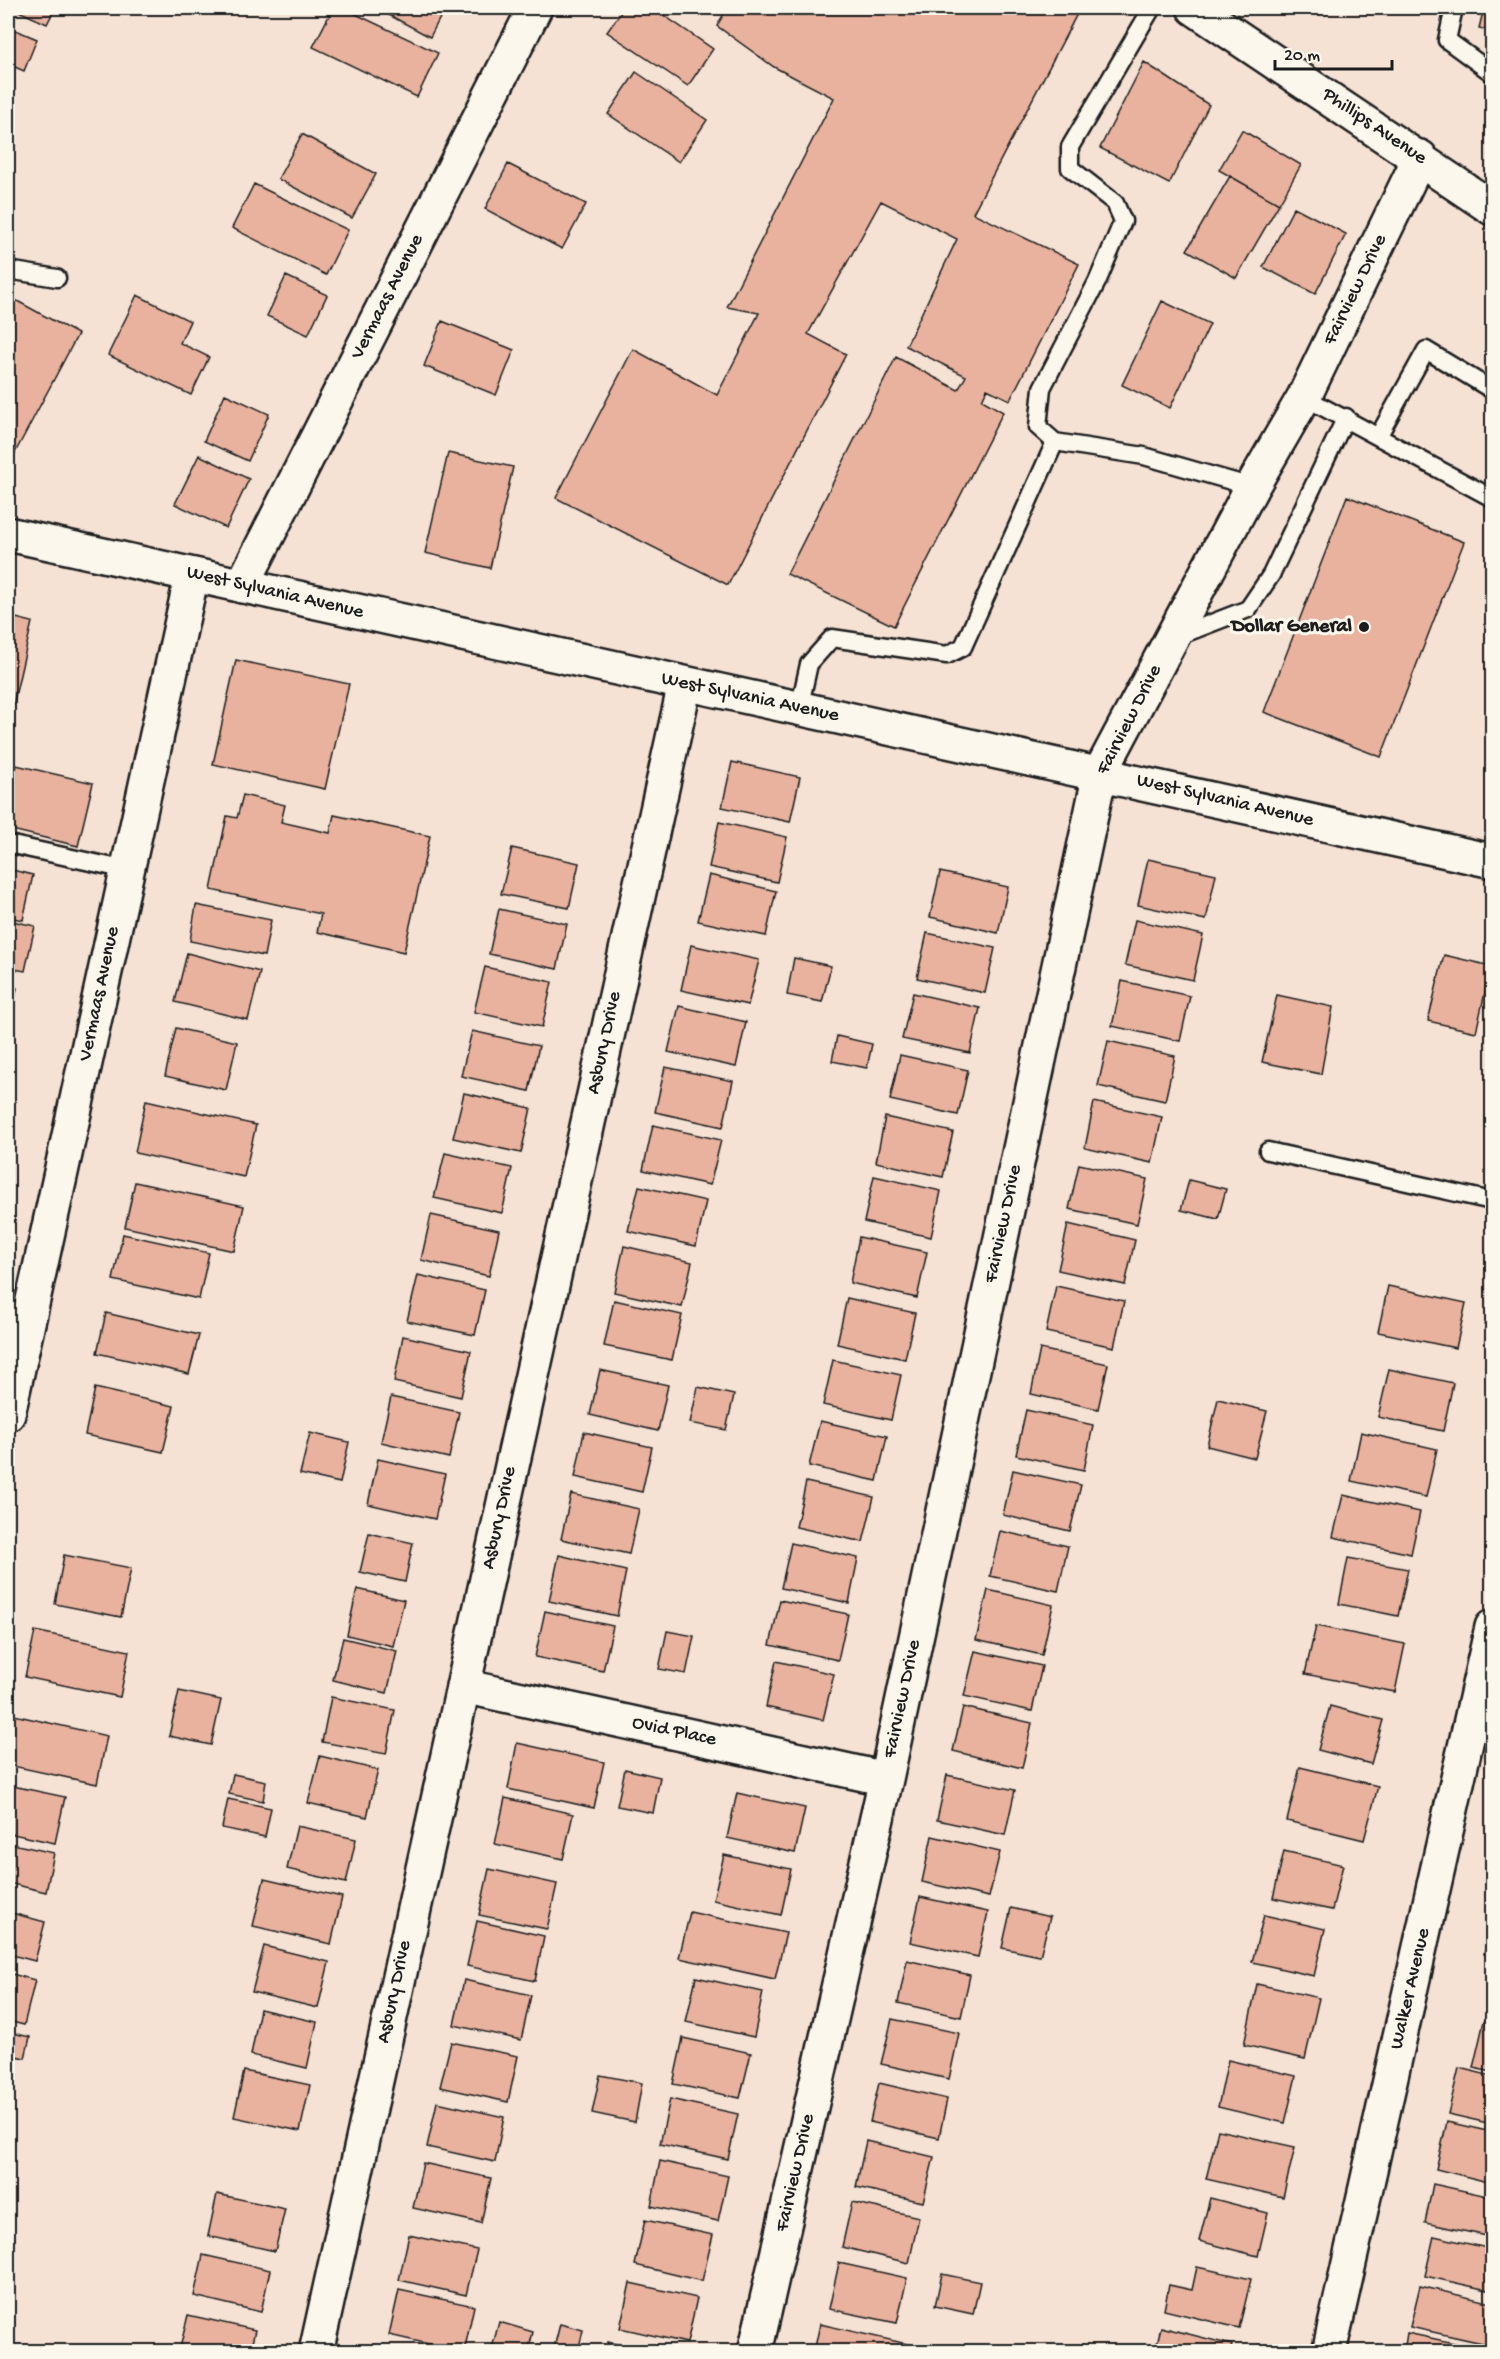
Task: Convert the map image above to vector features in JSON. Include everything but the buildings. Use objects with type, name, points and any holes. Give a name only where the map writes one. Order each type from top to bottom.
[{"type":"street","name":"Vermaas Avenue","points":[[242,586],[535,8]]},
{"type":"street","name":"Phillips Avenue","points":[[1194,8],[1420,157],[1490,200]]},
{"type":"street","name":"Fairview Drive","points":[[755,2352],[886,1779],[1100,773],[1252,487],[1304,397],[1420,157]]},
{"type":"street","name":"West Sylvania Avenue","points":[[8,534],[1492,861]]},
{"type":"street","name":"Vermaas Avenue","points":[[8,1414],[192,575]]},
{"type":"street","name":"Asbury Drive","points":[[316,2352],[685,684]]},
{"type":"street","name":"Walker Avenue","points":[[1329,2352],[1492,1627]]},
{"type":"street","name":"Ovid Place","points":[[463,1686],[886,1779]]},
{"type":"lane","points":[[1152,8],[1070,147],[1070,168],[1115,203],[1123,221],[1097,282],[1042,388],[1038,427],[1055,442],[1144,456],[1252,487]]},
{"type":"lane","points":[[1454,8],[1447,40],[1492,73]]},
{"type":"lane","points":[[8,270],[57,278]]},
{"type":"lane","points":[[1379,435],[1426,350],[1492,390]]},
{"type":"lane","points":[[1304,397],[1346,417],[1492,498]]},
{"type":"lane","points":[[1172,639],[1248,609],[1270,575],[1346,417]]},
{"type":"lane","points":[[799,709],[809,664],[832,638],[947,656],[963,647],[1055,442]]},
{"type":"lane","points":[[8,844],[127,870]]},
{"type":"lane","points":[[1268,1150],[1492,1201]]},
{"type":"place","name":"Dollar General","points":[[1364,627]]}]
